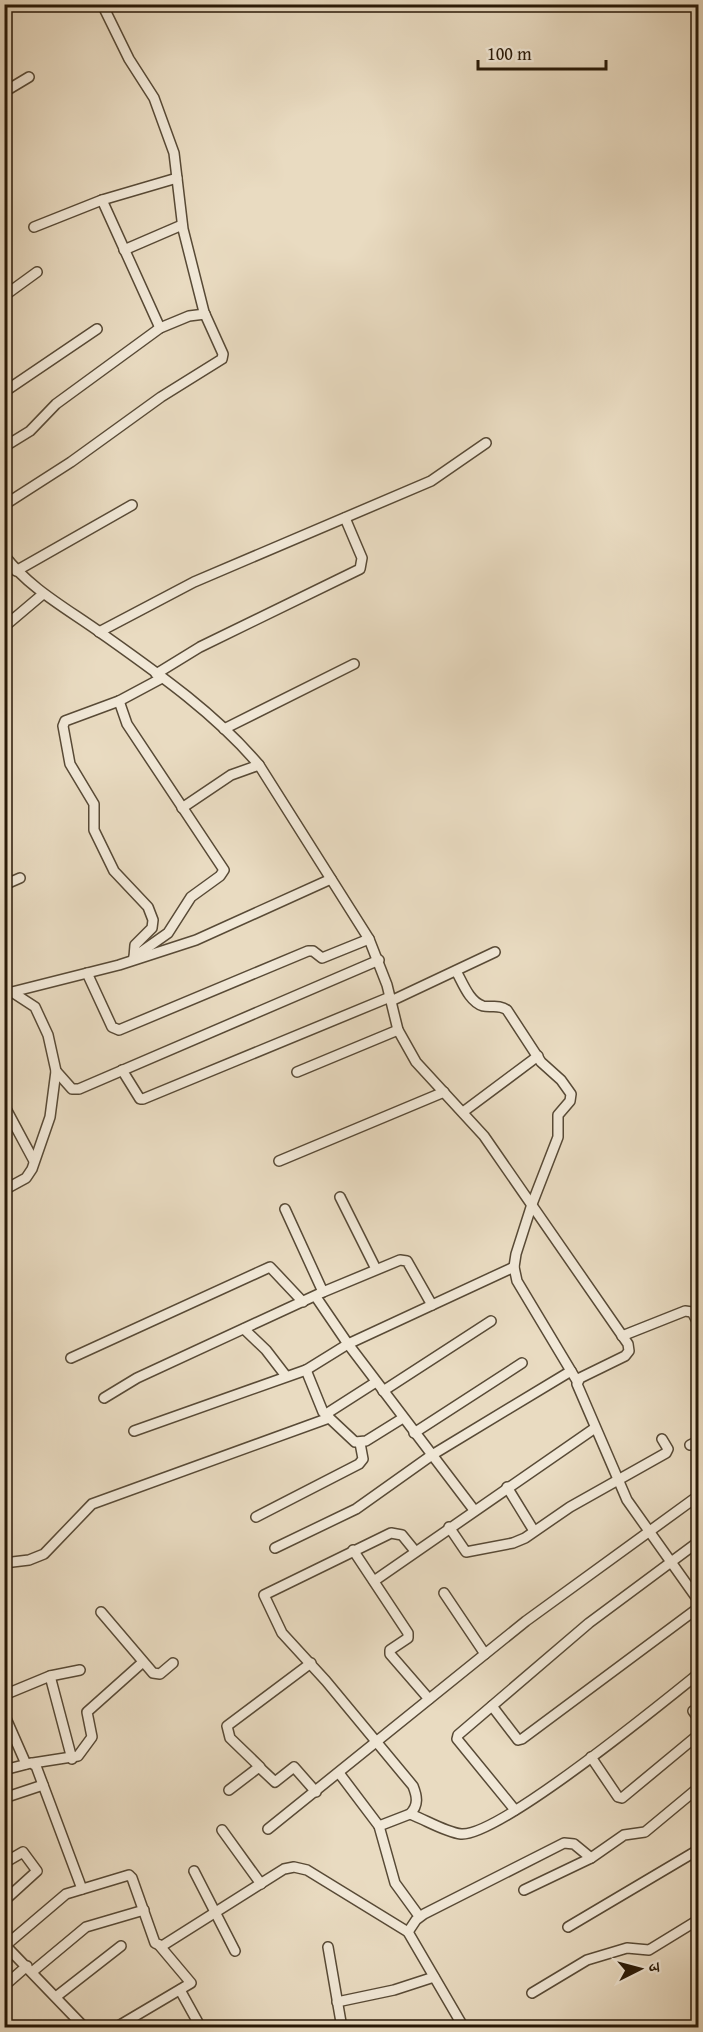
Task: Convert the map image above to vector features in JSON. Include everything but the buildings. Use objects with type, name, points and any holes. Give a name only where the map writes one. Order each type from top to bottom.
[{"type":"street","points":[[4,505],[71,462],[160,398],[220,362],[223,354],[205,314],[182,225],[174,153],[154,98],[129,59],[102,4]]},
{"type":"street","points":[[4,92],[29,77]]},
{"type":"street","points":[[34,227],[102,200],[177,178]]},
{"type":"street","points":[[102,200],[160,328]]},
{"type":"street","points":[[124,250],[182,225]]},
{"type":"street","points":[[4,296],[37,272]]},
{"type":"street","points":[[4,447],[30,431],[56,404],[160,328],[189,316],[205,314]]},
{"type":"street","points":[[4,392],[97,329]]},
{"type":"street","points":[[99,632],[194,582],[431,481],[486,443]]},
{"type":"street","points":[[16,571],[132,505]]},
{"type":"street","points":[[131,960],[135,945],[152,928],[153,917],[148,907],[114,871],[94,831],[94,804],[70,764],[63,726],[65,722],[119,701],[200,647],[360,569],[362,558],[345,518]]},
{"type":"street","points":[[4,555],[16,571],[44,594],[159,676],[224,729],[259,765],[369,939],[379,960],[398,1030],[416,1062],[484,1136],[630,1348],[627,1354],[577,1381]]},
{"type":"street","points":[[4,627],[44,594]]},
{"type":"street","points":[[224,729],[354,664]]},
{"type":"street","points":[[119,701],[127,724],[222,866],[223,874],[191,897],[168,933],[131,960]]},
{"type":"street","points":[[183,808],[231,775],[259,765]]},
{"type":"street","points":[[4,885],[20,878]]},
{"type":"street","points":[[8,993],[87,973],[196,940],[331,879]]},
{"type":"street","points":[[87,973],[112,1027],[118,1030],[308,951],[315,951],[322,958],[369,939]]},
{"type":"street","points":[[122,1070],[140,1099],[143,1100],[391,999],[495,952]]},
{"type":"street","points":[[56,1071],[75,1090],[379,960]]},
{"type":"street","points":[[456,970],[475,1002],[483,1006],[502,1006],[507,1010],[545,1067],[561,1080],[571,1094],[570,1101],[558,1115],[558,1137],[532,1204],[514,1267],[517,1281],[577,1381],[629,1504],[699,1600]]},
{"type":"street","points":[[4,1190],[26,1178],[34,1161],[50,1117],[56,1071],[48,1035],[38,1012],[30,1002],[8,993]]},
{"type":"street","points":[[297,1072],[398,1030]]},
{"type":"street","points":[[463,1112],[538,1056]]},
{"type":"street","points":[[279,1161],[444,1092]]},
{"type":"street","points":[[4,1105],[34,1161]]},
{"type":"street","points":[[340,1197],[376,1269]]},
{"type":"street","points":[[285,1209],[320,1294],[348,1344],[474,1510]]},
{"type":"street","points":[[104,1398],[137,1378],[376,1269],[405,1259],[432,1305]]},
{"type":"street","points":[[71,1358],[270,1267],[303,1302]]},
{"type":"street","points":[[134,1431],[306,1370],[348,1344],[514,1267]]},
{"type":"street","points":[[622,1336],[685,1311],[692,1312],[699,1323]]},
{"type":"street","points":[[383,1391],[491,1322]]},
{"type":"street","points":[[244,1329],[266,1350],[286,1376]]},
{"type":"street","points":[[414,1433],[522,1364]]},
{"type":"street","points":[[256,1517],[359,1464],[363,1459],[360,1443],[327,1416],[306,1370]]},
{"type":"street","points":[[275,1548],[356,1509],[432,1455],[571,1371]]},
{"type":"street","points":[[4,1563],[29,1560],[44,1554],[92,1504],[327,1416],[376,1382]]},
{"type":"street","points":[[360,1443],[403,1418]]},
{"type":"street","points":[[374,1581],[595,1428]]},
{"type":"street","points":[[449,1527],[464,1551],[469,1553],[513,1543],[617,1479],[666,1453],[668,1449],[662,1439]]},
{"type":"street","points":[[507,1487],[534,1532]]},
{"type":"street","points":[[268,1829],[485,1654],[699,1496]]},
{"type":"street","points":[[379,1826],[410,1814],[417,1803],[413,1786],[311,1664],[282,1633],[264,1595],[353,1550],[395,1532],[402,1535],[415,1551]]},
{"type":"street","points":[[515,1810],[457,1739],[458,1735],[589,1623],[699,1542]]},
{"type":"street","points":[[353,1550],[408,1634],[408,1638],[390,1650],[390,1654],[429,1699]]},
{"type":"street","points":[[444,1593],[485,1654]]},
{"type":"street","points":[[492,1706],[518,1740],[522,1739],[699,1608]]},
{"type":"street","points":[[101,1612],[142,1662],[157,1675],[173,1663]]},
{"type":"street","points":[[4,1770],[29,1763],[72,1759],[78,1756],[92,1737],[87,1712],[142,1662]]},
{"type":"street","points":[[311,1664],[227,1726],[230,1738],[274,1782],[296,1767],[316,1792]]},
{"type":"street","points":[[4,1695],[50,1676],[80,1670]]},
{"type":"street","points":[[410,1814],[462,1834],[488,1825],[515,1810],[591,1757],[699,1674]]},
{"type":"street","points":[[50,1676],[72,1759]]},
{"type":"street","points":[[4,1714],[43,1785],[82,1889]]},
{"type":"street","points":[[591,1757],[618,1797],[622,1798],[699,1735]]},
{"type":"street","points":[[229,1790],[260,1767]]},
{"type":"street","points":[[339,1773],[379,1826],[394,1883],[420,1916]]},
{"type":"street","points":[[4,1798],[43,1785]]},
{"type":"street","points":[[524,1890],[591,1858],[624,1835],[645,1832],[699,1788]]},
{"type":"street","points":[[222,1830],[261,1884]]},
{"type":"street","points":[[408,1932],[420,1916],[564,1843],[574,1844],[591,1858]]},
{"type":"street","points":[[568,1927],[699,1850]]},
{"type":"street","points":[[4,1863],[24,1852],[38,1870],[4,1901]]},
{"type":"street","points":[[159,1946],[170,1942],[289,1867],[307,1870],[408,1932],[464,2028]]},
{"type":"street","points":[[194,1870],[235,1951]]},
{"type":"street","points":[[85,2028],[57,1996],[5,1945],[66,1894],[129,1875],[155,1943],[191,1983],[115,2028]]},
{"type":"street","points":[[4,1986],[87,1927],[144,1910]]},
{"type":"street","points":[[532,1993],[587,1960],[622,1948],[649,1950],[699,1920]]},
{"type":"street","points":[[57,1996],[122,1946]]},
{"type":"street","points":[[328,1947],[342,2028]]},
{"type":"street","points":[[337,2001],[394,1990],[434,1977]]},
{"type":"street","points":[[180,1990],[201,2028]]}]
